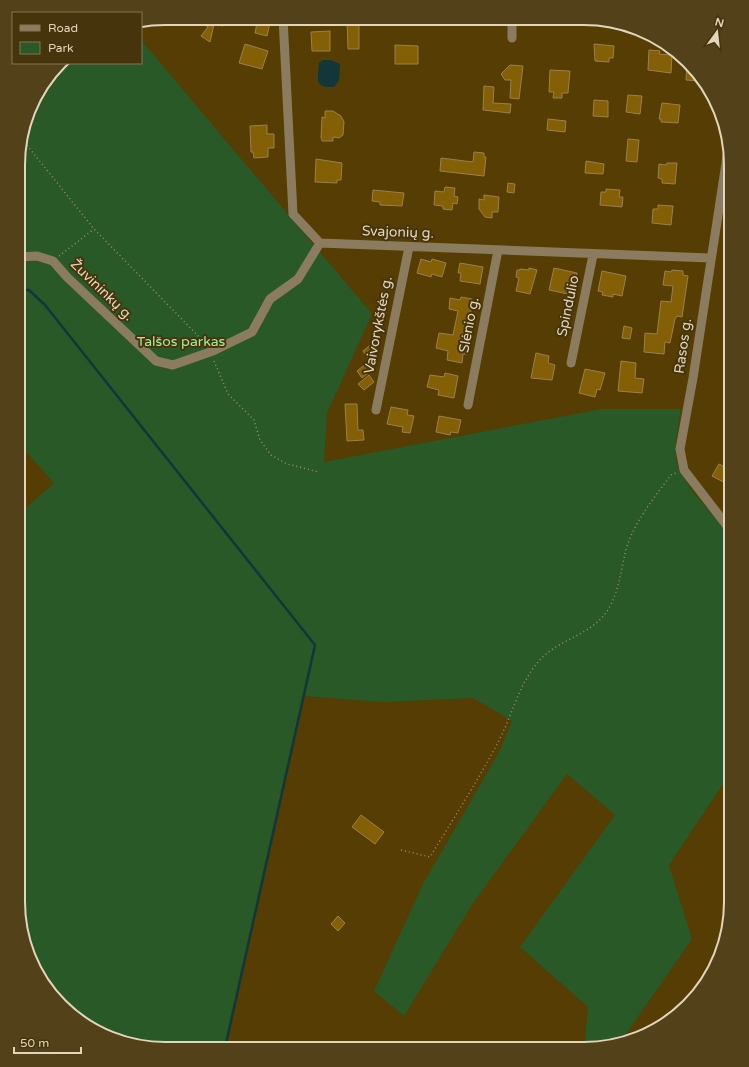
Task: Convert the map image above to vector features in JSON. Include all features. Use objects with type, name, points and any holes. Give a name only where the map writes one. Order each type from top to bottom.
[{"type":"street","points":[[283,25],[293,214],[320,243]]},
{"type":"street","points":[[512,25],[512,38]]},
{"type":"street","name":"Rasos g.","points":[[724,174],[710,258],[693,378],[680,449],[684,470],[724,522]]},
{"type":"street","name":"Svajonių g.","points":[[320,243],[593,255],[710,258]]},
{"type":"street","name":"Žuvininkų g.","points":[[25,257],[37,256],[53,261],[67,277],[156,361],[173,365],[213,351],[252,332],[270,299],[298,279],[320,243]]},
{"type":"street","name":"Vaivorykštės g.","points":[[376,410],[409,247]]},
{"type":"street","name":"Slėnio g.","points":[[468,406],[498,250]]},
{"type":"street","name":"Spindulio","points":[[570,363],[593,255]]},
{"type":"path","points":[[27,144],[94,229],[213,351],[214,365],[228,394],[254,420],[260,440],[271,455],[287,464],[318,472]]},
{"type":"path","points":[[53,261],[94,229]]},
{"type":"path","points":[[401,850],[430,857],[496,747],[521,688],[538,661],[558,644],[589,630],[609,609],[620,584],[630,539],[646,508],[671,475],[684,470]]},
{"type":"green space","name":"Talšos parkas","points":[[142,41],[372,314],[327,413],[324,462],[601,409],[681,409],[676,440],[676,459],[680,472],[694,493],[724,529],[724,782],[669,865],[692,939],[625,1035],[602,1041],[585,1042],[588,1007],[520,947],[615,815],[567,774],[473,903],[404,1016],[374,991],[423,884],[499,752],[512,721],[473,698],[384,702],[304,696],[226,1042],[165,1042],[147,1041],[129,1037],[111,1031],[95,1023],[66,1001],[54,987],[39,964],[32,947],[26,920],[25,902],[25,509],[54,483],[25,451],[26,147],[32,120],[44,95],[60,73],[69,64],[142,64]]},
{"type":"water","points":[[323,60],[331,60],[340,64],[339,80],[334,87],[323,86],[319,82],[319,63]]},
{"type":"building","points":[[205,25],[214,25],[210,42],[201,36],[208,27]]},
{"type":"building","points":[[257,25],[269,25],[267,36],[255,33]]},
{"type":"building","points":[[347,25],[359,25],[359,49],[348,49]]},
{"type":"building","points":[[330,31],[330,51],[312,51],[311,32]]},
{"type":"building","points":[[245,44],[268,51],[262,69],[239,63]]},
{"type":"building","points":[[594,44],[614,46],[613,58],[609,58],[609,62],[595,61]]},
{"type":"building","points":[[395,45],[418,46],[418,64],[395,64]]},
{"type":"building","points":[[649,50],[660,51],[659,54],[669,55],[672,57],[671,73],[648,70]]},
{"type":"building","points":[[510,65],[523,66],[519,99],[510,98],[511,80],[505,80],[501,74]]},
{"type":"building","points":[[550,70],[570,71],[568,93],[562,93],[562,98],[553,98],[554,92],[549,92]]},
{"type":"building","points":[[687,71],[695,81],[686,80]]},
{"type":"building","points":[[484,86],[494,87],[493,103],[511,104],[510,113],[483,110]]},
{"type":"building","points":[[628,95],[642,96],[640,114],[626,112]]},
{"type":"building","points":[[594,100],[608,101],[608,117],[593,116]]},
{"type":"building","points":[[662,103],[680,105],[678,123],[661,122],[661,119],[659,119]]},
{"type":"building","points":[[325,111],[333,111],[341,116],[344,122],[343,135],[339,138],[333,137],[333,141],[322,141],[322,117],[325,118]]},
{"type":"building","points":[[548,119],[566,121],[565,132],[547,130]]},
{"type":"building","points":[[267,125],[267,134],[274,134],[274,148],[268,148],[268,157],[254,158],[253,152],[251,152],[250,126]]},
{"type":"building","points":[[628,139],[639,140],[637,162],[626,161]]},
{"type":"building","points":[[474,152],[484,153],[484,157],[486,157],[484,176],[440,171],[441,158],[473,162]]},
{"type":"building","points":[[316,159],[342,163],[341,180],[337,180],[337,183],[315,182]]},
{"type":"building","points":[[586,161],[604,164],[603,174],[585,173]]},
{"type":"building","points":[[667,163],[677,163],[675,184],[662,183],[662,179],[658,178],[659,164],[666,165]]},
{"type":"building","points":[[508,183],[515,184],[514,193],[507,192]]},
{"type":"building","points":[[445,187],[455,188],[454,196],[458,197],[457,204],[453,203],[452,210],[443,209],[443,206],[434,205],[435,191],[444,192]]},
{"type":"building","points":[[606,189],[620,190],[619,197],[623,197],[622,207],[600,205],[601,192],[606,192]]},
{"type":"building","points":[[373,190],[404,193],[402,206],[380,205],[380,202],[372,201]]},
{"type":"building","points":[[484,195],[499,197],[498,212],[492,212],[492,218],[485,217],[479,209],[479,199],[484,200]]},
{"type":"building","points":[[658,205],[673,206],[671,225],[652,223],[653,209],[658,209]]},
{"type":"building","points":[[421,259],[431,262],[432,259],[446,263],[442,277],[432,274],[431,277],[417,273]]},
{"type":"building","points":[[460,263],[483,267],[480,284],[460,281],[461,273],[458,273]]},
{"type":"building","points":[[529,268],[537,270],[530,294],[516,291],[519,278],[516,277],[517,270],[529,270]]},
{"type":"building","points":[[554,268],[577,273],[575,284],[571,283],[568,294],[549,290]]},
{"type":"building","points":[[672,270],[683,271],[683,275],[688,276],[682,317],[677,316],[675,319],[670,343],[665,342],[664,354],[644,352],[645,333],[657,334],[661,301],[671,302],[673,286],[663,285],[665,271],[671,272]]},
{"type":"building","points":[[602,271],[626,276],[622,296],[613,294],[613,297],[602,295],[603,292],[598,291]]},
{"type":"building","points":[[461,297],[472,299],[470,321],[468,321],[465,337],[470,338],[467,354],[463,354],[462,363],[447,360],[448,351],[436,348],[439,333],[453,335],[458,311],[449,309],[450,298],[460,300]]},
{"type":"building","points":[[624,326],[632,328],[630,339],[622,338]]},
{"type":"building","points":[[373,343],[378,350],[368,358],[363,351]]},
{"type":"building","points":[[536,353],[549,356],[548,363],[555,365],[552,380],[531,378]]},
{"type":"building","points":[[621,361],[636,363],[635,378],[644,379],[642,393],[618,391]]},
{"type":"building","points":[[367,363],[373,369],[362,378],[357,371]]},
{"type":"building","points":[[585,369],[605,373],[600,390],[597,389],[595,397],[579,393]]},
{"type":"building","points":[[445,373],[458,376],[454,398],[438,395],[439,390],[427,387],[430,375],[444,377]]},
{"type":"building","points":[[369,375],[374,382],[364,390],[358,384]]},
{"type":"building","points":[[345,404],[357,404],[358,430],[363,430],[364,440],[347,441]]},
{"type":"building","points":[[391,407],[408,410],[407,415],[414,416],[410,433],[402,432],[403,427],[387,424]]},
{"type":"building","points":[[439,416],[461,420],[458,433],[451,432],[450,435],[436,432]]},
{"type":"building","points":[[719,464],[724,466],[724,482],[712,476]]},
{"type":"building","points":[[361,815],[384,832],[375,844],[352,827]]},
{"type":"building","points":[[338,916],[345,923],[338,931],[331,924]]},
{"type":"waterway","points":[[25,290],[29,290],[45,305],[315,645],[226,1042]]}]
